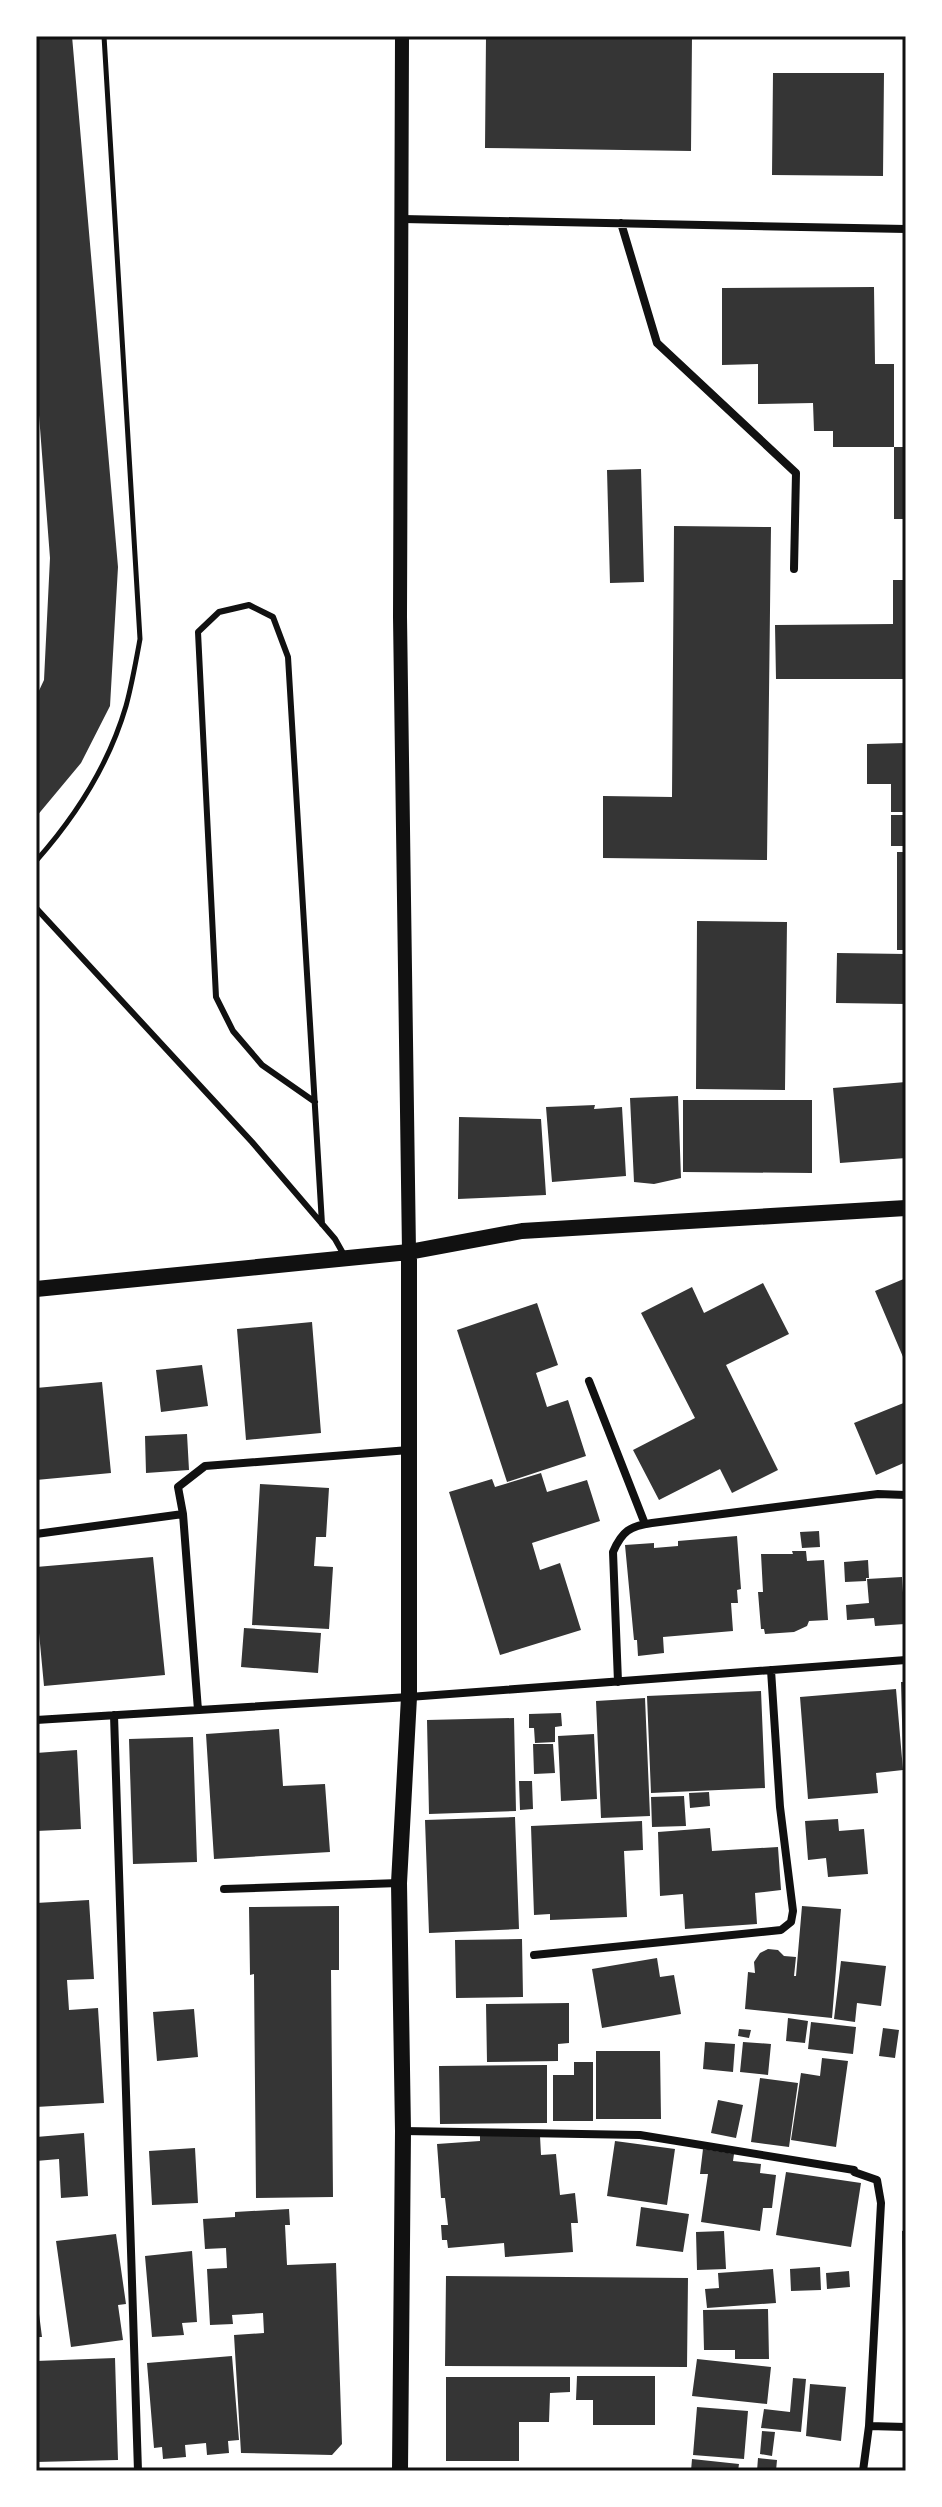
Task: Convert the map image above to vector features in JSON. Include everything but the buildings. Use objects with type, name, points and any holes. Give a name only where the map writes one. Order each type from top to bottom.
[{"type":"main road","points":[[36,1289],[409,1252],[522,1231],[906,1208]]},
{"type":"main road","points":[[400,2471],[403,2131],[399,1883],[409,1697],[409,1252]]},
{"type":"street","points":[[402,36],[400,617],[409,1252]]},
{"type":"street","points":[[403,219],[906,229]]},
{"type":"street","points":[[621,223],[657,343],[796,473],[794,569]]},
{"type":"street","points":[[589,1381],[645,1524]]},
{"type":"street","points":[[198,1710],[183,1514],[178,1487],[205,1466],[409,1450]]},
{"type":"street","points":[[618,1682],[613,1552],[620,1536],[645,1524],[878,1494],[906,1495]]},
{"type":"street","points":[[36,1534],[183,1514]]},
{"type":"street","points":[[36,1720],[409,1697],[906,1660]]},
{"type":"street","points":[[534,1955],[781,1930],[791,1922],[793,1911],[780,1807],[771,1670]]},
{"type":"street","points":[[114,1715],[138,2471]]},
{"type":"street","points":[[224,1889],[399,1883]]},
{"type":"street","points":[[403,2131],[640,2135],[854,2170],[877,2180],[881,2203],[869,2426],[863,2471]]},
{"type":"street","points":[[869,2426],[906,2427]]},
{"type":"lane","points":[[315,1102],[262,1065],[233,1031],[216,997],[198,632],[219,612],[249,605],[273,617],[288,657],[315,1102],[322,1224]]},
{"type":"lane","points":[[36,908],[252,1142],[322,1224],[346,1258]]},
{"type":"path","points":[[36,861],[62,832],[99,773],[126,707],[140,639],[104,36]]}]
